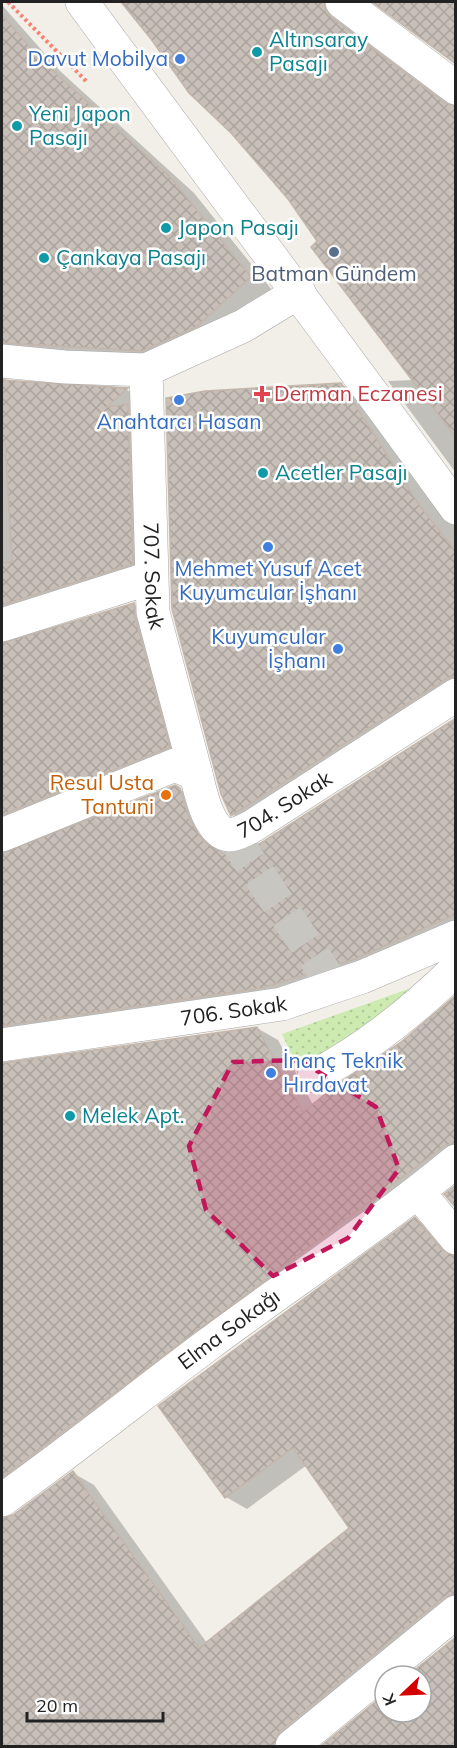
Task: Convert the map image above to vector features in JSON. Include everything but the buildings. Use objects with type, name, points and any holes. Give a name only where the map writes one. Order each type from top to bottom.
[{"type":"street","points":[[82,2],[226,200],[299,292],[456,508]]},
{"type":"street","points":[[342,2],[456,88]]},
{"type":"street","points":[[2,361],[65,367],[147,370],[243,326],[299,292]]},
{"type":"street","name":"707. Sokak","points":[[147,370],[150,578],[153,612],[196,774]]},
{"type":"street","points":[[2,625],[150,578]]},
{"type":"street","name":"704. Sokak","points":[[196,774],[205,807],[214,826],[222,834],[232,835],[270,815],[456,695]]},
{"type":"street","points":[[2,835],[175,765],[196,774]]},
{"type":"street","name":"706. Sokak","points":[[2,1045],[282,1004],[363,977],[456,937]]},
{"type":"street","points":[[314,1076],[334,1066],[422,1002],[456,969]]},
{"type":"street","name":"Elma Sokağı","points":[[2,1500],[84,1442],[205,1347],[418,1192],[456,1161]]},
{"type":"street","points":[[418,1192],[456,1238]]},
{"type":"street","points":[[292,1746],[456,1612]]},
{"type":"highlighted area","points":[[299,1060],[376,1107],[399,1169],[348,1238],[273,1276],[206,1210],[189,1146],[233,1062]]},
{"type":"green space","points":[[411,988],[413,995],[298,1069],[282,1034]]},
{"type":"tunnel","points":[[232,835],[334,986]]},
{"type":"place","name":"Altınsaray Pasajı","points":[[257,52]]},
{"type":"place","name":"Davut Mobilya","points":[[180,59]]},
{"type":"place","name":"Yeni Japon Pasajı","points":[[17,126]]},
{"type":"place","name":"Japon Pasajı","points":[[166,228]]},
{"type":"place","name":"Batman Gündem","points":[[334,252]]},
{"type":"place","name":"Çankaya Pasajı","points":[[44,258]]},
{"type":"place","name":"Derman Eczanesi","points":[[262,394]]},
{"type":"place","name":"Anahtarcı Hasan","points":[[179,400]]},
{"type":"place","name":"Acetler Pasajı","points":[[263,473]]},
{"type":"place","name":"Mehmet Yusuf Acet Kuyumcular İşhanı","points":[[268,547]]},
{"type":"place","name":"Kuyumcular İşhanı","points":[[338,649]]},
{"type":"place","name":"Resul Usta Tantuni","points":[[166,795]]},
{"type":"place","name":"İnanç Teknik Hırdavat","points":[[271,1073]]},
{"type":"place","name":"Melek Apt.","points":[[70,1116]]}]
